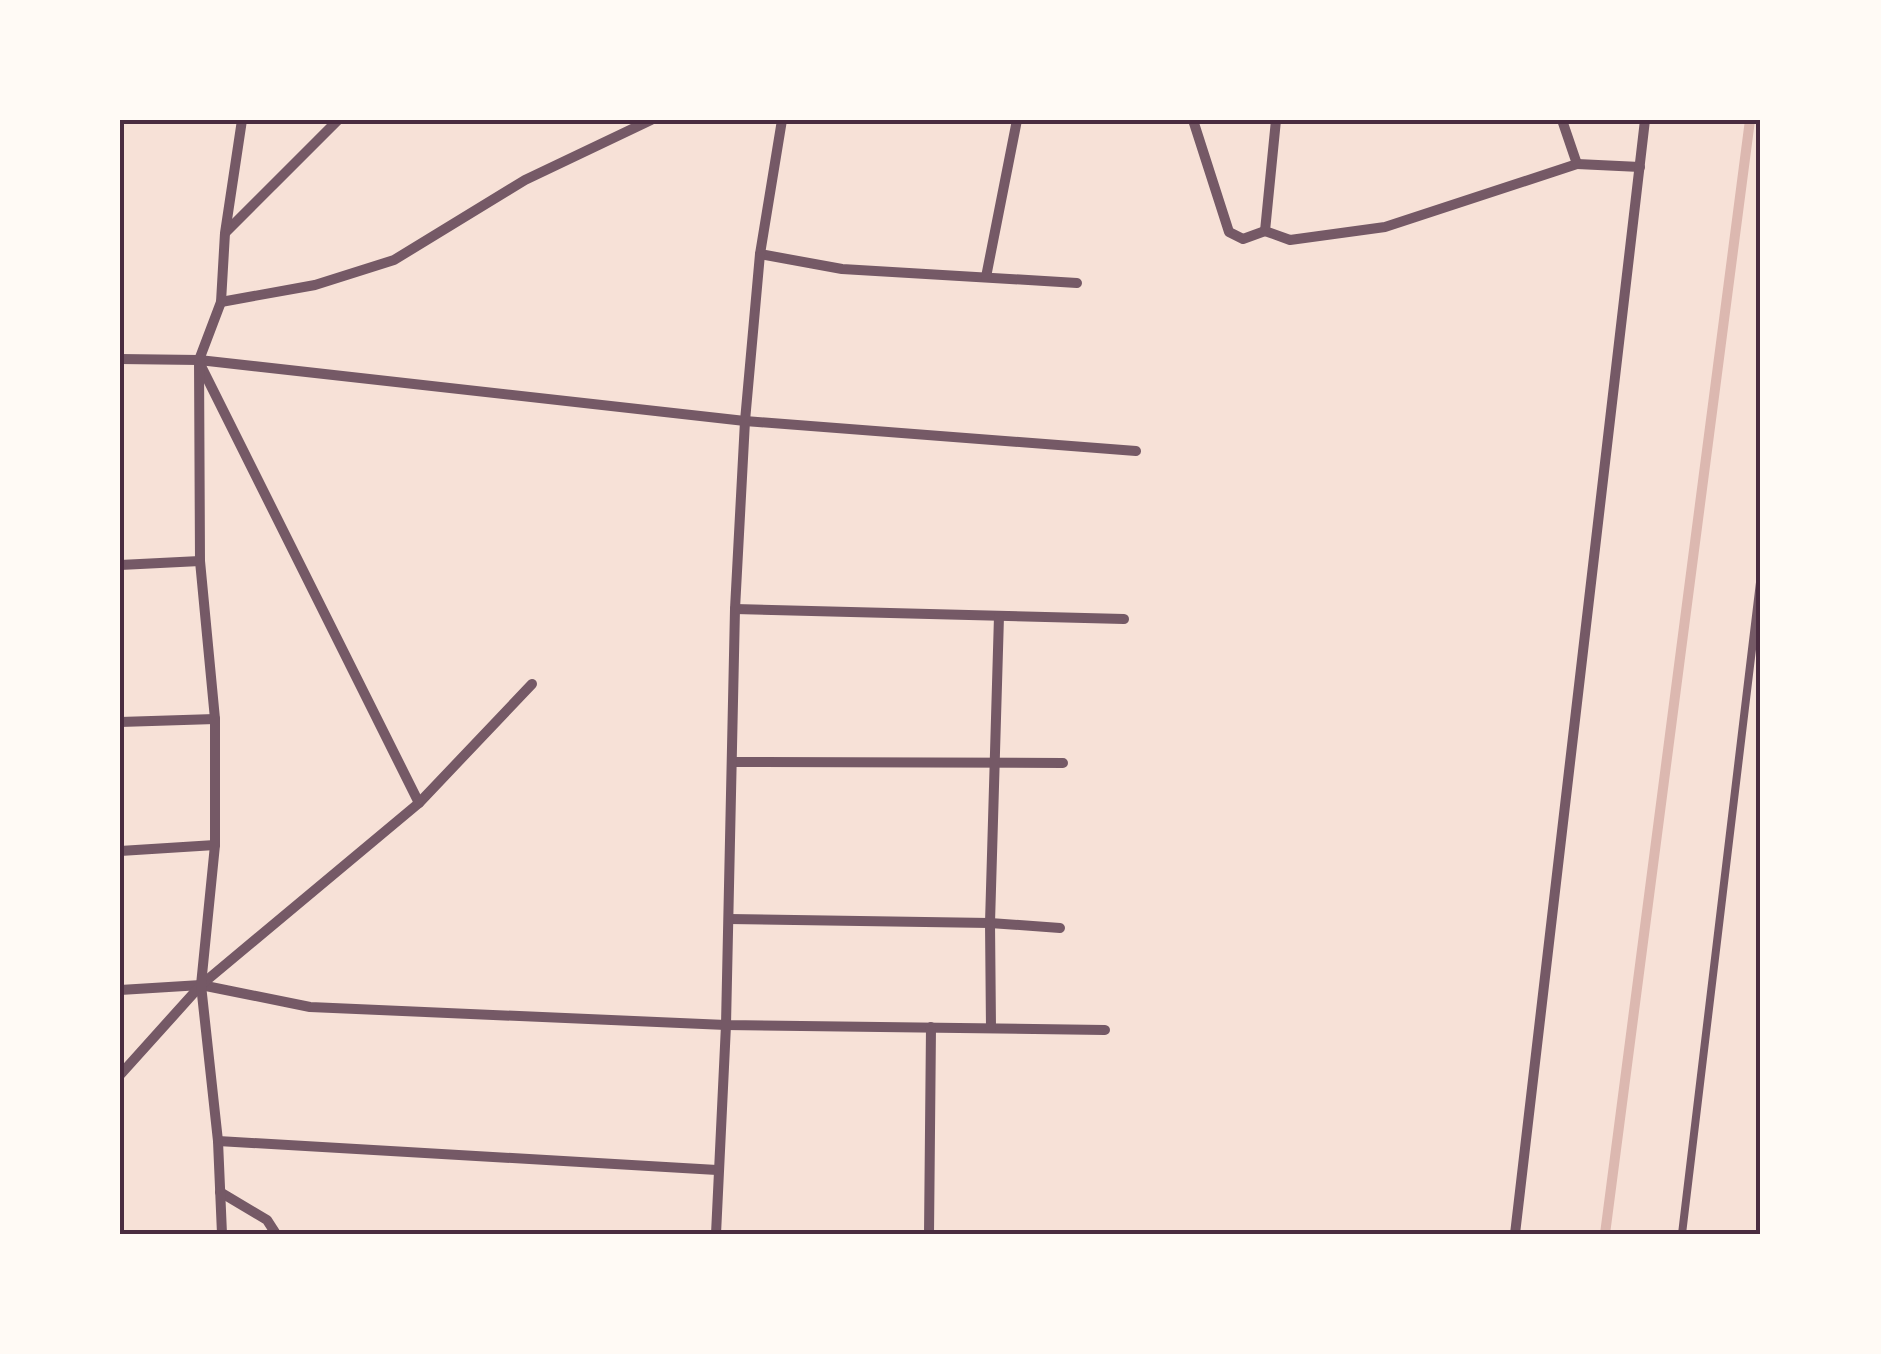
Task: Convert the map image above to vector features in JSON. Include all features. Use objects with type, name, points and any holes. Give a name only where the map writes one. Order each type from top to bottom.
[{"type":"street","points":[[222,1234],[218,1141],[201,985],[215,845],[215,719],[200,561],[198,360],[221,302],[225,233],[242,120]]},
{"type":"street","points":[[225,233],[338,120]]},
{"type":"street","points":[[221,302],[315,285],[394,260],[525,180],[652,120]]},
{"type":"street","points":[[716,1234],[745,420],[760,254],[782,120]]},
{"type":"street","points":[[986,277],[1017,120]]},
{"type":"street","points":[[1193,120],[1229,232],[1243,239],[1265,231],[1290,240],[1385,227],[1577,164],[1640,167]]},
{"type":"street","points":[[1265,231],[1276,120]]},
{"type":"street","points":[[1562,120],[1577,164]]},
{"type":"street","points":[[1515,1234],[1645,120]]},
{"type":"street","points":[[760,254],[842,268],[1076,283]]},
{"type":"street","points":[[120,360],[198,360],[745,420],[1136,451]]},
{"type":"street","points":[[198,360],[419,803]]},
{"type":"street","points":[[120,565],[200,561]]},
{"type":"street","points":[[736,608],[1124,619]]},
{"type":"street","points":[[990,1028],[999,616]]},
{"type":"street","points":[[120,1075],[201,985],[419,803],[532,684]]},
{"type":"street","points":[[120,722],[215,719]]},
{"type":"street","points":[[733,762],[1063,763]]},
{"type":"street","points":[[120,850],[215,845]]},
{"type":"street","points":[[729,919],[990,923],[1060,928]]},
{"type":"street","points":[[120,990],[201,985],[310,1007],[726,1026],[1105,1030]]},
{"type":"street","points":[[928,1234],[931,1027]]},
{"type":"street","points":[[218,1141],[717,1170]]},
{"type":"street","points":[[220,1192],[267,1220],[276,1234]]},
{"type":"lane","points":[[1682,1234],[1761,574]]},
{"type":"waterway","points":[[1605,1234],[1750,120]]}]
